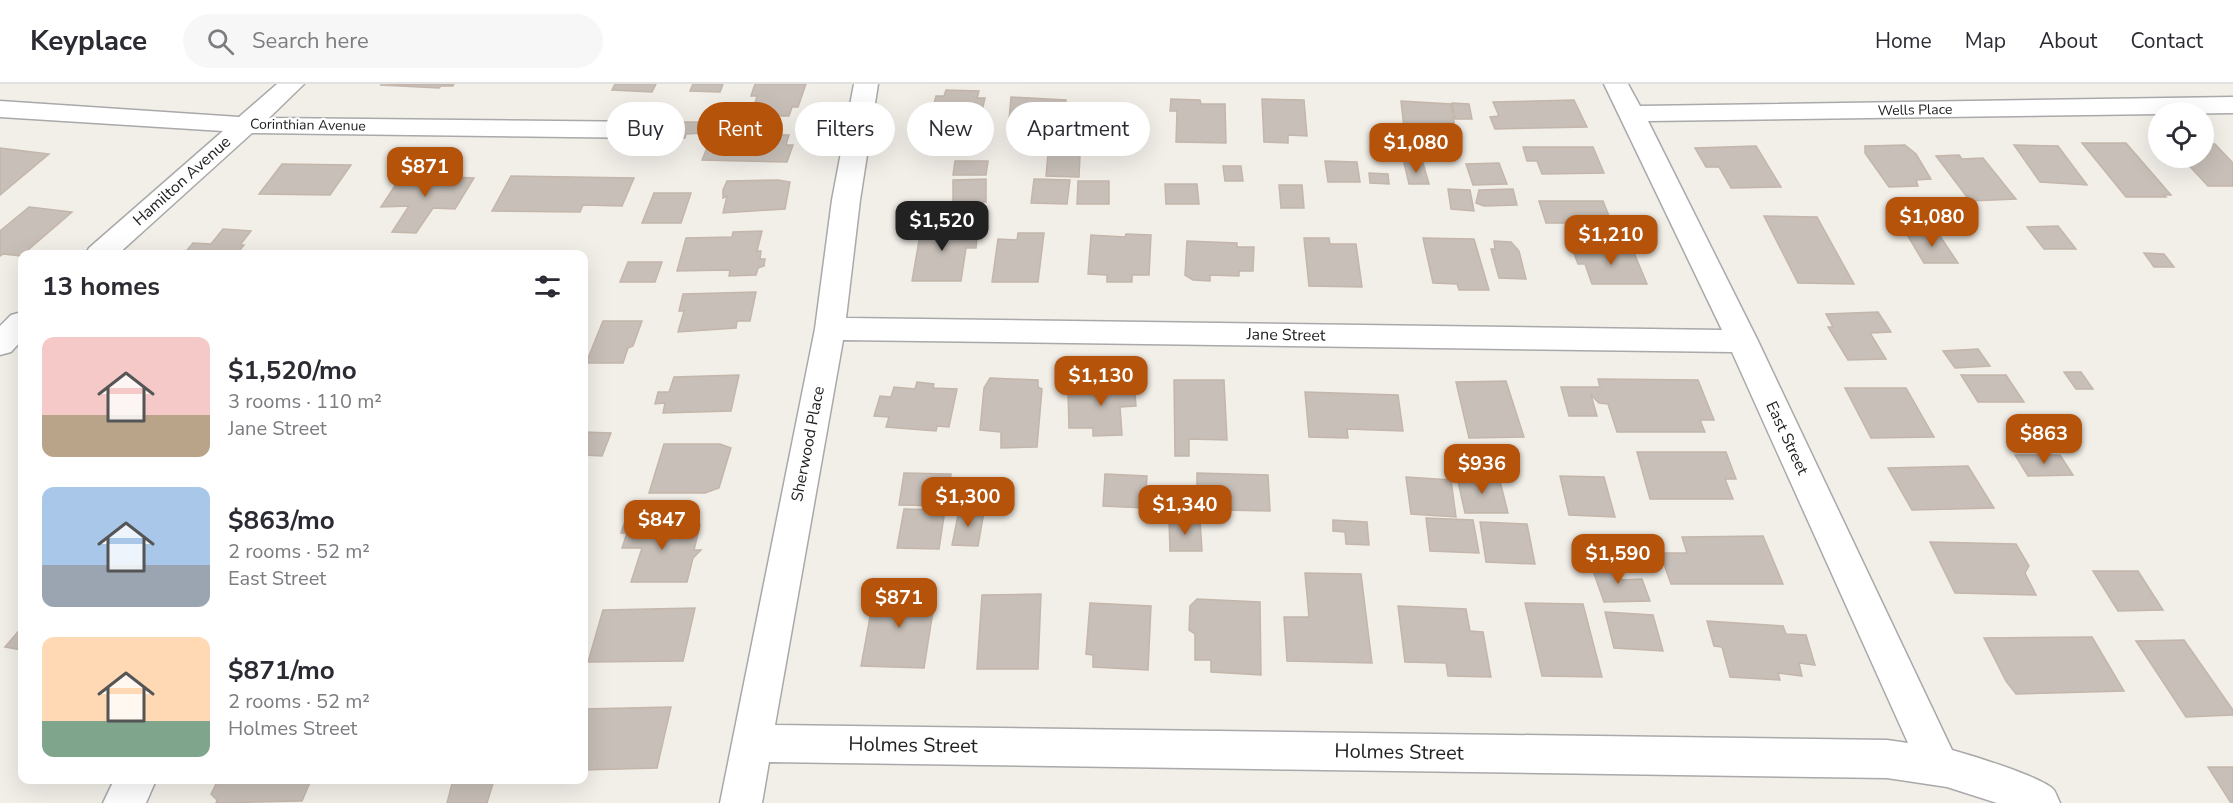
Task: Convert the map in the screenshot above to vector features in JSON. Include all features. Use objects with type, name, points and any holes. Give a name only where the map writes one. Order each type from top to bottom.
[{"type":"street","name":"Hamilton Avenue","points":[[105,250],[292,84]]},
{"type":"street","name":"Sherwood Place","points":[[741,803],[830,329],[846,200],[866,84]]},
{"type":"street","points":[[1616,84],[1632,114]]},
{"type":"street","name":"Wells Place","points":[[1632,114],[2233,105]]},
{"type":"street","name":"Corinthian Avenue","points":[[0,109],[246,124],[606,129]]},
{"type":"street","name":"East Street","points":[[1632,114],[1743,341],[1938,765]]},
{"type":"street","points":[[0,344],[18,327]]},
{"type":"street","name":"Jane Street","points":[[830,329],[1743,341]]},
{"type":"street","name":"Holmes Street","points":[[752,743],[1887,759],[1938,765],[1979,775],[2039,803]]},
{"type":"street","points":[[124,803],[134,784]]},
{"type":"building","points":[[454,84],[439,88],[380,85]]},
{"type":"building","points":[[615,84],[656,84],[652,92],[612,90]]},
{"type":"building","points":[[693,84],[723,84],[720,92],[690,91]]},
{"type":"building","points":[[755,84],[806,84],[800,102],[795,102],[795,107],[792,107],[789,116],[783,116],[783,102],[755,102],[757,96],[751,96]]},
{"type":"building","points":[[946,90],[979,91],[977,98],[985,98],[984,102],[934,102],[936,96],[944,96]]},
{"type":"building","points":[[1011,97],[1066,100],[1066,102],[1011,102]]},
{"type":"building","points":[[1171,99],[1200,100],[1201,104],[1225,104],[1226,143],[1176,142],[1177,111],[1170,111]]},
{"type":"building","points":[[1262,99],[1304,100],[1307,136],[1288,135],[1288,143],[1264,142]]},
{"type":"building","points":[[1574,100],[1587,127],[1495,129],[1490,117],[1499,116],[1493,102]]},
{"type":"building","points":[[1401,101],[1451,104],[1458,146],[1447,145],[1448,153],[1423,152],[1422,145],[1410,145],[1409,138],[1405,136]]},
{"type":"building","points":[[1452,103],[1469,104],[1472,119],[1455,119]]},
{"type":"building","points":[[685,122],[697,122],[697,133],[686,134],[685,138]]},
{"type":"building","points":[[783,135],[789,135],[786,145],[793,145],[787,162],[702,160],[704,156],[783,156]]},
{"type":"building","points":[[2082,143],[2126,143],[2171,195],[2126,197]]},
{"type":"building","points":[[2215,144],[2233,163],[2233,186],[2208,186],[2191,168],[2214,168]]},
{"type":"building","points":[[1905,145],[1916,154],[1931,179],[1916,180],[1918,186],[1889,187],[1865,153],[1865,146]]},
{"type":"building","points":[[2014,145],[2058,146],[2087,185],[2040,182]]},
{"type":"building","points":[[1756,146],[1781,187],[1731,188],[1719,167],[1706,167],[1695,148]]},
{"type":"building","points":[[1523,147],[1593,147],[1604,173],[1542,174],[1537,161],[1527,161]]},
{"type":"building","points":[[0,148],[49,154],[0,195]]},
{"type":"building","points":[[1959,155],[1962,159],[1983,158],[2016,199],[1970,201],[1936,156]]},
{"type":"building","points":[[1048,156],[1080,156],[1079,177],[1046,176]]},
{"type":"building","points":[[955,161],[988,161],[986,175],[953,175]]},
{"type":"building","points":[[1325,161],[1357,162],[1360,182],[1328,182]]},
{"type":"building","points":[[1404,163],[1423,163],[1429,184],[1409,184]]},
{"type":"building","points":[[1499,163],[1507,184],[1473,185],[1466,164]]},
{"type":"building","points":[[282,164],[351,165],[330,195],[259,194]]},
{"type":"building","points":[[1223,166],[1241,166],[1243,181],[1225,181]]},
{"type":"building","points":[[1369,173],[1388,174],[1389,184],[1370,183]]},
{"type":"building","points":[[402,175],[474,178],[455,209],[433,208],[416,233],[392,232],[409,206],[381,207]]},
{"type":"building","points":[[511,176],[634,178],[622,206],[583,205],[580,212],[492,211]]},
{"type":"building","points":[[986,179],[986,202],[953,203],[953,180]]},
{"type":"building","points":[[1034,179],[1070,180],[1067,204],[1031,203]]},
{"type":"building","points":[[778,180],[790,182],[785,209],[723,213],[727,196],[723,198],[723,190],[727,181]]},
{"type":"building","points":[[1078,181],[1109,181],[1109,204],[1077,204]]},
{"type":"building","points":[[1165,184],[1197,184],[1199,204],[1166,204]]},
{"type":"building","points":[[1279,185],[1302,185],[1304,208],[1281,208]]},
{"type":"building","points":[[1448,189],[1470,190],[1474,211],[1451,209]]},
{"type":"building","points":[[1513,189],[1517,205],[1484,206],[1476,203],[1479,190]]},
{"type":"building","points":[[654,193],[691,193],[681,223],[642,223]]},
{"type":"building","points":[[1539,201],[1603,201],[1609,216],[1615,216],[1619,224],[1612,229],[1573,229],[1571,223],[1546,223]]},
{"type":"building","points":[[29,207],[72,212],[28,250],[18,250],[18,256],[3,254],[0,256],[0,231]]},
{"type":"building","points":[[1764,216],[1817,217],[1854,284],[1798,283]]},
{"type":"building","points":[[931,220],[964,220],[962,236],[977,237],[976,248],[966,248],[961,281],[912,281],[920,235],[928,235]]},
{"type":"building","points":[[2058,226],[2076,249],[2044,249],[2027,227]]},
{"type":"building","points":[[223,229],[251,231],[240,245],[244,245],[240,250],[187,250],[193,243],[211,244]]},
{"type":"building","points":[[762,231],[757,251],[761,251],[760,259],[765,259],[764,266],[758,268],[756,275],[729,276],[730,270],[677,271],[686,238],[732,237],[733,232]]},
{"type":"building","points":[[1018,233],[1044,233],[1038,282],[992,282],[998,239],[1017,240]]},
{"type":"building","points":[[1906,233],[1938,233],[1958,263],[1924,263]]},
{"type":"building","points":[[1126,234],[1151,235],[1149,275],[1132,275],[1132,282],[1107,282],[1107,275],[1088,274],[1091,235],[1125,237]]},
{"type":"building","points":[[1304,238],[1329,238],[1330,244],[1356,244],[1362,287],[1309,286]]},
{"type":"building","points":[[1423,238],[1474,239],[1489,290],[1459,290],[1457,284],[1433,283]]},
{"type":"building","points":[[1187,241],[1237,243],[1237,247],[1254,247],[1253,271],[1239,271],[1239,276],[1210,275],[1210,281],[1193,280],[1185,275]]},
{"type":"building","points":[[1494,241],[1511,242],[1519,251],[1526,279],[1499,278],[1491,249],[1495,249]]},
{"type":"building","points":[[1572,248],[1632,248],[1647,284],[1592,284],[1585,264],[1578,264]]},
{"type":"building","points":[[2144,253],[2164,254],[2174,267],[2154,267]]},
{"type":"building","points":[[628,262],[662,262],[655,282],[620,282]]},
{"type":"building","points":[[756,292],[750,321],[737,321],[736,328],[678,332],[684,311],[679,311],[683,294]]},
{"type":"building","points":[[1878,312],[1891,332],[1870,333],[1886,359],[1848,360],[1828,327],[1833,327],[1826,314]]},
{"type":"building","points":[[603,321],[642,321],[633,346],[628,348],[623,363],[588,363]]},
{"type":"building","points":[[1978,349],[1990,366],[1955,368],[1943,351]]},
{"type":"building","points":[[2064,372],[2081,372],[2093,389],[2076,389]]},
{"type":"building","points":[[739,375],[731,411],[663,413],[665,403],[655,404],[658,392],[669,392],[674,377]]},
{"type":"building","points":[[1961,375],[2006,375],[2024,402],[1978,402]]},
{"type":"building","points":[[990,378],[1038,380],[1038,387],[1042,389],[1037,447],[1001,448],[1001,432],[980,430],[984,388]]},
{"type":"building","points":[[1598,379],[1698,380],[1714,420],[1700,420],[1705,432],[1617,432],[1608,404],[1599,403],[1591,395],[1597,416],[1569,416],[1561,387],[1600,387]]},
{"type":"building","points":[[1174,380],[1224,380],[1227,440],[1189,439],[1189,456],[1175,456]]},
{"type":"building","points":[[1134,381],[1136,406],[1120,407],[1122,435],[1093,436],[1093,428],[1069,428],[1068,391],[1095,390],[1095,382]]},
{"type":"building","points":[[1506,381],[1524,437],[1469,438],[1456,382]]},
{"type":"building","points":[[917,382],[934,384],[933,388],[957,389],[949,427],[937,426],[936,431],[886,427],[889,417],[874,416],[880,396],[891,397],[894,387],[915,389]]},
{"type":"building","points":[[1845,388],[1906,388],[1934,437],[1871,438]]},
{"type":"building","points":[[1305,392],[1398,395],[1403,431],[1347,429],[1348,438],[1309,437]]},
{"type":"building","points":[[588,432],[611,433],[602,456],[588,455]]},
{"type":"building","points":[[664,444],[720,444],[731,448],[719,488],[705,493],[649,493]]},
{"type":"building","points":[[1637,452],[1726,452],[1736,479],[1725,479],[1733,499],[1650,499]]},
{"type":"building","points":[[2015,455],[2060,455],[2073,475],[2028,476]]},
{"type":"building","points":[[1968,466],[1994,508],[1912,510],[1888,468]]},
{"type":"building","points":[[904,473],[951,474],[947,506],[899,505]]},
{"type":"building","points":[[1197,473],[1268,475],[1270,511],[1222,510],[1221,501],[1197,500]]},
{"type":"building","points":[[1105,474],[1147,476],[1145,508],[1103,506]]},
{"type":"building","points":[[1560,476],[1604,477],[1615,517],[1569,515]]},
{"type":"building","points":[[1406,477],[1451,480],[1456,517],[1411,514]]},
{"type":"building","points":[[1457,477],[1499,477],[1508,513],[1465,513]]},
{"type":"building","points":[[958,480],[984,480],[982,498],[956,498]]},
{"type":"building","points":[[904,509],[945,510],[939,549],[897,548]]},
{"type":"building","points":[[959,510],[984,512],[978,546],[952,545]]},
{"type":"building","points":[[1426,518],[1473,520],[1479,553],[1430,551]]},
{"type":"building","points":[[1169,520],[1200,520],[1202,551],[1170,551]]},
{"type":"building","points":[[1333,520],[1367,522],[1369,545],[1346,544],[1345,532],[1333,531]]},
{"type":"building","points":[[1480,522],[1527,524],[1535,564],[1486,562]]},
{"type":"building","points":[[624,524],[700,525],[694,550],[701,550],[693,558],[687,582],[631,582],[642,548],[622,548],[627,533],[621,533]]},
{"type":"building","points":[[1763,536],[1783,584],[1671,584],[1660,553],[1687,553],[1682,537]]},
{"type":"building","points":[[1930,542],[2016,544],[2029,566],[2025,573],[2036,595],[1955,593]]},
{"type":"building","points":[[1590,562],[1610,562],[1616,580],[1642,579],[1650,601],[1604,602]]},
{"type":"building","points":[[2093,571],[2138,571],[2163,610],[2118,611]]},
{"type":"building","points":[[1305,573],[1361,574],[1372,663],[1287,661],[1284,617],[1309,617]]},
{"type":"building","points":[[875,590],[936,592],[924,668],[861,666]]},
{"type":"building","points":[[1041,594],[1038,669],[977,669],[982,595]]},
{"type":"building","points":[[1197,599],[1260,602],[1261,675],[1211,672],[1211,660],[1195,660],[1195,634],[1189,630],[1190,606]]},
{"type":"building","points":[[1090,603],[1151,606],[1148,670],[1093,667],[1093,655],[1086,654]]},
{"type":"building","points":[[1525,603],[1583,604],[1602,677],[1542,676]]},
{"type":"building","points":[[1398,606],[1466,609],[1470,631],[1483,632],[1491,677],[1448,676],[1446,663],[1405,662]]},
{"type":"building","points":[[695,608],[683,661],[588,662],[603,610]]},
{"type":"building","points":[[1605,612],[1653,615],[1663,651],[1614,648]]},
{"type":"building","points":[[1707,621],[1783,626],[1786,634],[1806,635],[1815,665],[1799,663],[1802,676],[1778,673],[1780,680],[1730,677],[1722,647],[1714,646]]},
{"type":"building","points":[[18,632],[18,649],[5,647]]},
{"type":"building","points":[[2092,637],[2124,691],[2016,694],[2006,681],[1984,638]]},
{"type":"building","points":[[2184,640],[2233,710],[2233,715],[2186,717],[2136,641]]},
{"type":"building","points":[[671,707],[657,768],[588,770],[588,709]]},
{"type":"building","points":[[2208,767],[2233,767],[2233,803],[2231,803]]},
{"type":"building","points":[[216,784],[309,784],[302,801],[216,803],[217,800],[211,794]]},
{"type":"building","points":[[452,784],[493,784],[487,803],[447,803]]}]
